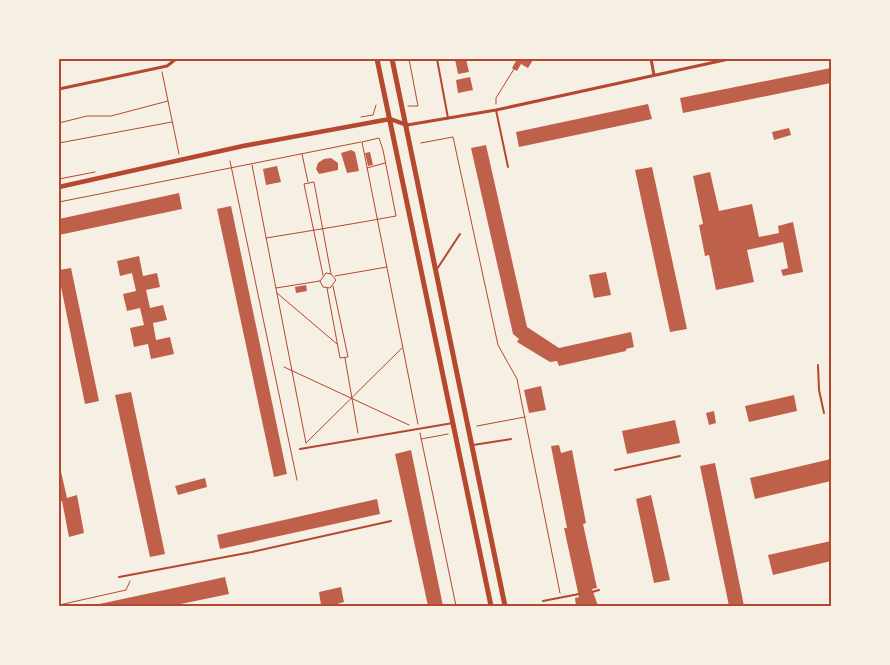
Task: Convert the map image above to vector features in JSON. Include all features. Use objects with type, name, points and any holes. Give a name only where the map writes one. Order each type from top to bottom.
[{"type":"main road","points":[[377,59],[491,606]]},
{"type":"main road","points":[[392,59],[437,269],[505,606]]},
{"type":"street","points":[[59,89],[161,67],[176,59]]},
{"type":"street","points":[[651,59],[654,76]]},
{"type":"street","points":[[59,187],[242,146],[390,119],[407,125],[496,110],[730,59]]},
{"type":"lane","points":[[437,59],[448,118]]},
{"type":"lane","points":[[496,110],[508,167]]},
{"type":"lane","points":[[437,269],[460,234]]},
{"type":"lane","points":[[818,365],[819,390],[824,413]]},
{"type":"lane","points":[[300,449],[453,423]]},
{"type":"lane","points":[[473,445],[512,439]]},
{"type":"lane","points":[[615,470],[680,456]]},
{"type":"lane","points":[[119,577],[252,552],[391,521]]},
{"type":"lane","points":[[592,592],[599,590]]},
{"type":"lane","points":[[543,601],[578,594]]},
{"type":"path","points":[[407,100],[411,108],[418,106],[409,59]]},
{"type":"path","points":[[161,67],[179,154]]},
{"type":"path","points":[[496,110],[496,98],[514,69]]},
{"type":"path","points":[[59,123],[87,116],[112,116],[168,101]]},
{"type":"path","points":[[373,115],[376,105]]},
{"type":"path","points":[[59,143],[172,122]]},
{"type":"path","points":[[421,143],[453,136],[498,345],[518,379],[560,598]]},
{"type":"path","points":[[59,202],[379,138],[386,163],[396,216],[266,238]]},
{"type":"path","points":[[362,142],[456,606]]},
{"type":"path","points":[[302,154],[308,183]]},
{"type":"path","points":[[230,161],[297,480]]},
{"type":"path","points":[[367,168],[386,163]]},
{"type":"path","points":[[252,164],[306,443],[403,347]]},
{"type":"path","points":[[320,281],[323,275],[304,184],[314,182],[331,274]]},
{"type":"path","points":[[323,275],[331,274],[334,276],[387,267]]},
{"type":"path","points":[[334,276],[333,286],[348,357],[345,358],[359,440]]},
{"type":"path","points":[[276,288],[320,281]]},
{"type":"path","points":[[320,281],[327,288],[340,358],[345,358]]},
{"type":"path","points":[[327,288],[333,286]]},
{"type":"path","points":[[277,292],[338,345]]},
{"type":"path","points":[[284,367],[419,430]]},
{"type":"path","points":[[477,426],[525,418]]},
{"type":"path","points":[[421,439],[449,433]]},
{"type":"path","points":[[59,605],[126,590],[133,574]]},
{"type":"building","points":[[455,59],[466,59],[469,72],[458,74]]},
{"type":"building","points":[[512,59],[533,60],[528,68],[521,64],[517,71],[512,68],[516,61]]},
{"type":"building","points":[[831,68],[831,83],[683,113],[680,98]]},
{"type":"building","points":[[470,77],[473,90],[458,93],[456,80]]},
{"type":"building","points":[[648,104],[652,119],[519,147],[516,132]]},
{"type":"building","points":[[789,128],[791,135],[774,140],[772,132]]},
{"type":"building","points":[[486,145],[527,327],[559,348],[631,332],[634,347],[626,349],[626,351],[559,366],[557,361],[550,362],[517,342],[519,339],[513,334],[471,148]]},
{"type":"building","points":[[351,150],[355,152],[359,171],[347,173],[341,153]]},
{"type":"building","points":[[370,152],[373,165],[368,166],[365,153]]},
{"type":"building","points":[[331,158],[338,163],[338,170],[319,174],[316,169],[318,163],[324,159]]},
{"type":"building","points":[[277,166],[281,182],[266,185],[263,169]]},
{"type":"building","points":[[652,167],[687,329],[670,332],[635,170]]},
{"type":"building","points":[[710,172],[719,211],[752,204],[759,237],[779,233],[778,226],[793,222],[803,272],[783,276],[781,270],[788,268],[783,242],[747,250],[754,282],[716,290],[709,255],[705,256],[699,225],[703,224],[693,176]]},
{"type":"building","points":[[179,193],[182,209],[59,235],[59,219]]},
{"type":"building","points":[[231,206],[287,474],[274,477],[217,209]]},
{"type":"building","points":[[139,256],[143,276],[157,273],[160,287],[146,290],[150,308],[163,305],[167,320],[153,323],[156,340],[170,337],[174,354],[151,359],[148,344],[134,347],[130,328],[144,325],[140,308],[127,311],[123,294],[136,291],[132,273],[120,276],[117,261]]},
{"type":"building","points":[[71,268],[99,401],[85,404],[59,277],[59,270]]},
{"type":"building","points":[[606,272],[611,295],[594,298],[589,275]]},
{"type":"building","points":[[306,285],[307,291],[296,293],[295,287]]},
{"type":"building","points":[[541,386],[546,410],[529,413],[524,390]]},
{"type":"building","points":[[131,392],[165,554],[150,557],[115,395]]},
{"type":"building","points":[[794,395],[797,411],[749,422],[745,406]]},
{"type":"building","points":[[714,411],[716,423],[709,425],[706,413]]},
{"type":"building","points":[[675,420],[680,443],[627,454],[622,431]]},
{"type":"building","points":[[559,445],[561,453],[572,450],[586,523],[583,524],[597,588],[592,589],[598,606],[576,606],[575,598],[579,597],[564,528],[567,528],[551,446]]},
{"type":"building","points":[[411,450],[443,606],[428,606],[395,454]]},
{"type":"building","points":[[831,459],[831,481],[755,499],[750,478]]},
{"type":"building","points":[[59,463],[67,498],[77,495],[84,533],[69,537],[62,501],[59,502]]},
{"type":"building","points":[[715,463],[744,606],[729,606],[700,466]]},
{"type":"building","points":[[205,478],[207,487],[178,495],[175,486]]},
{"type":"building","points":[[651,495],[670,580],[654,583],[636,499]]},
{"type":"building","points":[[377,499],[380,514],[220,549],[217,535]]},
{"type":"building","points":[[831,541],[831,561],[773,575],[768,555]]},
{"type":"building","points":[[225,577],[229,594],[171,606],[90,606]]},
{"type":"building","points":[[341,587],[344,602],[331,606],[318,606],[321,605],[319,592]]}]
